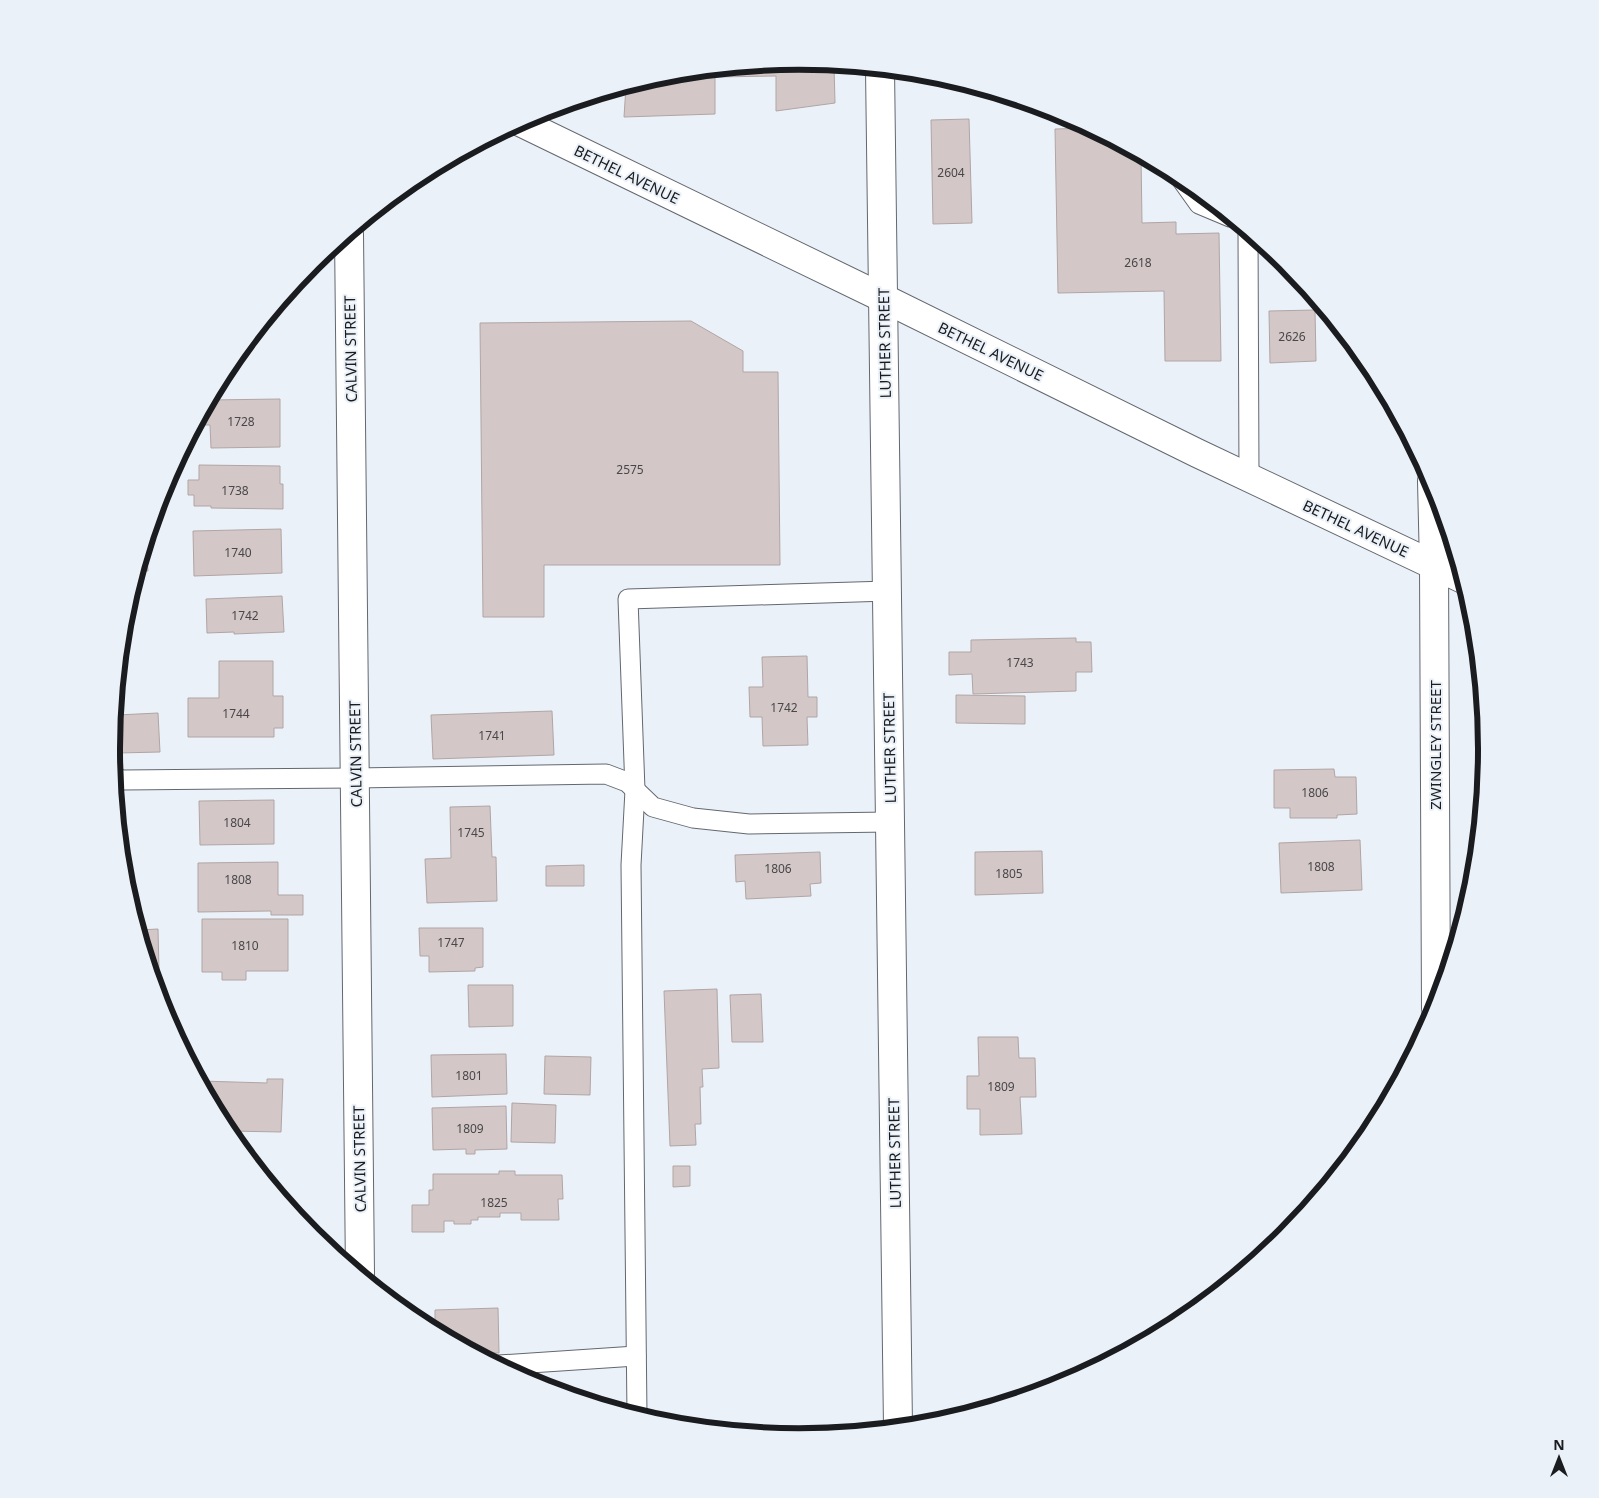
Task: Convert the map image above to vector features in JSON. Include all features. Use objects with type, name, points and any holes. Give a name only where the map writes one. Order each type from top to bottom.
[{"type":"street","name":"LUTHER STREET","points":[[880,75],[898,1420]]},
{"type":"street","name":"BETHEL AVENUE","points":[[530,127],[1249,477],[1456,575]]},
{"type":"street","name":"CALVIN STREET","points":[[349,242],[360,1266]]},
{"type":"street","name":"ZWINGLEY STREET","points":[[1433,505],[1436,984]]},
{"type":"lane","points":[[1193,196],[1199,204],[1213,210]]},
{"type":"lane","points":[[1248,240],[1249,477]]},
{"type":"lane","points":[[637,1408],[630,865],[636,790],[628,599],[888,591]]},
{"type":"lane","points":[[121,780],[606,774],[627,782],[653,807],[693,818],[749,824],[890,822]]},
{"type":"lane","points":[[513,1364],[636,1356]]},
{"type":"building","points":[[755,71],[834,71],[835,103],[776,111],[776,76],[715,77],[715,114],[624,117],[626,93],[667,83]]},
{"type":"building","points":[[969,119],[972,223],[933,224],[931,120]]},
{"type":"building","points":[[1074,128],[1141,162],[1142,223],[1176,222],[1176,234],[1219,233],[1221,361],[1165,361],[1164,291],[1058,293],[1055,129]]},
{"type":"building","points":[[1315,310],[1316,361],[1270,363],[1269,311]]},
{"type":"building","points":[[691,321],[743,351],[743,372],[778,372],[780,565],[544,565],[544,617],[483,617],[480,323]]},
{"type":"building","points":[[280,399],[280,447],[211,448],[210,425],[203,425],[217,400]]},
{"type":"building","points":[[199,465],[280,466],[280,484],[283,484],[283,509],[194,506],[194,495],[188,495],[188,480],[199,480]]},
{"type":"building","points":[[281,529],[282,573],[194,576],[193,531]]},
{"type":"building","points":[[282,596],[284,632],[207,633],[206,599]]},
{"type":"building","points":[[1076,638],[1076,642],[1091,642],[1092,672],[1076,672],[1076,691],[973,694],[972,674],[949,675],[949,652],[971,652],[971,640]]},
{"type":"building","points":[[807,656],[808,697],[817,697],[817,717],[807,717],[808,745],[763,746],[762,717],[750,717],[749,687],[763,687],[762,657]]},
{"type":"building","points":[[219,661],[273,661],[273,696],[283,696],[283,728],[274,728],[274,737],[188,737],[188,698],[219,698]]},
{"type":"building","points":[[956,695],[1025,696],[1025,724],[956,723]]},
{"type":"building","points":[[552,711],[554,755],[433,759],[431,715]]},
{"type":"building","points":[[158,713],[160,752],[120,753],[122,715]]},
{"type":"building","points":[[1334,769],[1335,777],[1356,777],[1357,814],[1337,815],[1337,818],[1290,818],[1290,808],[1274,808],[1274,770]]},
{"type":"building","points":[[274,800],[274,844],[200,845],[199,801]]},
{"type":"building","points":[[490,806],[492,857],[496,857],[497,901],[427,903],[425,859],[451,858],[450,807]]},
{"type":"building","points":[[1360,840],[1362,890],[1281,893],[1279,843]]},
{"type":"building","points":[[1042,851],[1043,893],[975,895],[975,852]]},
{"type":"building","points":[[820,852],[821,883],[810,884],[811,896],[746,899],[745,881],[736,882],[735,855]]},
{"type":"building","points":[[278,862],[278,895],[303,895],[303,915],[271,915],[271,911],[198,912],[198,863]]},
{"type":"building","points":[[584,865],[584,886],[546,886],[546,866]]},
{"type":"building","points":[[202,919],[288,919],[288,971],[246,971],[246,980],[222,980],[222,972],[202,972]]},
{"type":"building","points":[[419,928],[483,928],[483,967],[475,968],[475,971],[429,972],[429,956],[420,956]]},
{"type":"building","points":[[158,929],[159,970],[157,967],[145,930]]},
{"type":"building","points":[[468,985],[513,985],[513,1026],[469,1027]]},
{"type":"building","points":[[717,989],[719,1068],[702,1069],[703,1087],[700,1087],[701,1124],[695,1124],[696,1145],[670,1146],[664,991]]},
{"type":"building","points":[[761,994],[763,1042],[732,1042],[730,995]]},
{"type":"building","points":[[978,1037],[1018,1037],[1019,1058],[1035,1058],[1036,1097],[1020,1097],[1022,1134],[980,1135],[980,1109],[967,1109],[967,1076],[979,1076]]},
{"type":"building","points":[[506,1054],[507,1094],[432,1097],[431,1055]]},
{"type":"building","points":[[545,1056],[591,1057],[590,1095],[544,1094]]},
{"type":"building","points":[[267,1079],[283,1079],[281,1132],[239,1131],[208,1081],[267,1083]]},
{"type":"building","points":[[512,1103],[556,1105],[555,1143],[511,1142]]},
{"type":"building","points":[[506,1106],[507,1149],[475,1150],[475,1154],[466,1154],[466,1149],[433,1150],[432,1108]]},
{"type":"building","points":[[673,1166],[690,1166],[690,1186],[673,1187]]},
{"type":"building","points":[[499,1171],[515,1171],[515,1175],[562,1175],[563,1199],[558,1199],[559,1220],[521,1220],[521,1213],[500,1213],[500,1217],[478,1217],[478,1220],[471,1220],[471,1224],[454,1224],[454,1221],[444,1221],[444,1232],[412,1232],[412,1205],[429,1205],[429,1190],[433,1190],[433,1174],[499,1174]]},
{"type":"building","points":[[498,1308],[499,1353],[490,1353],[435,1322],[435,1310]]}]
